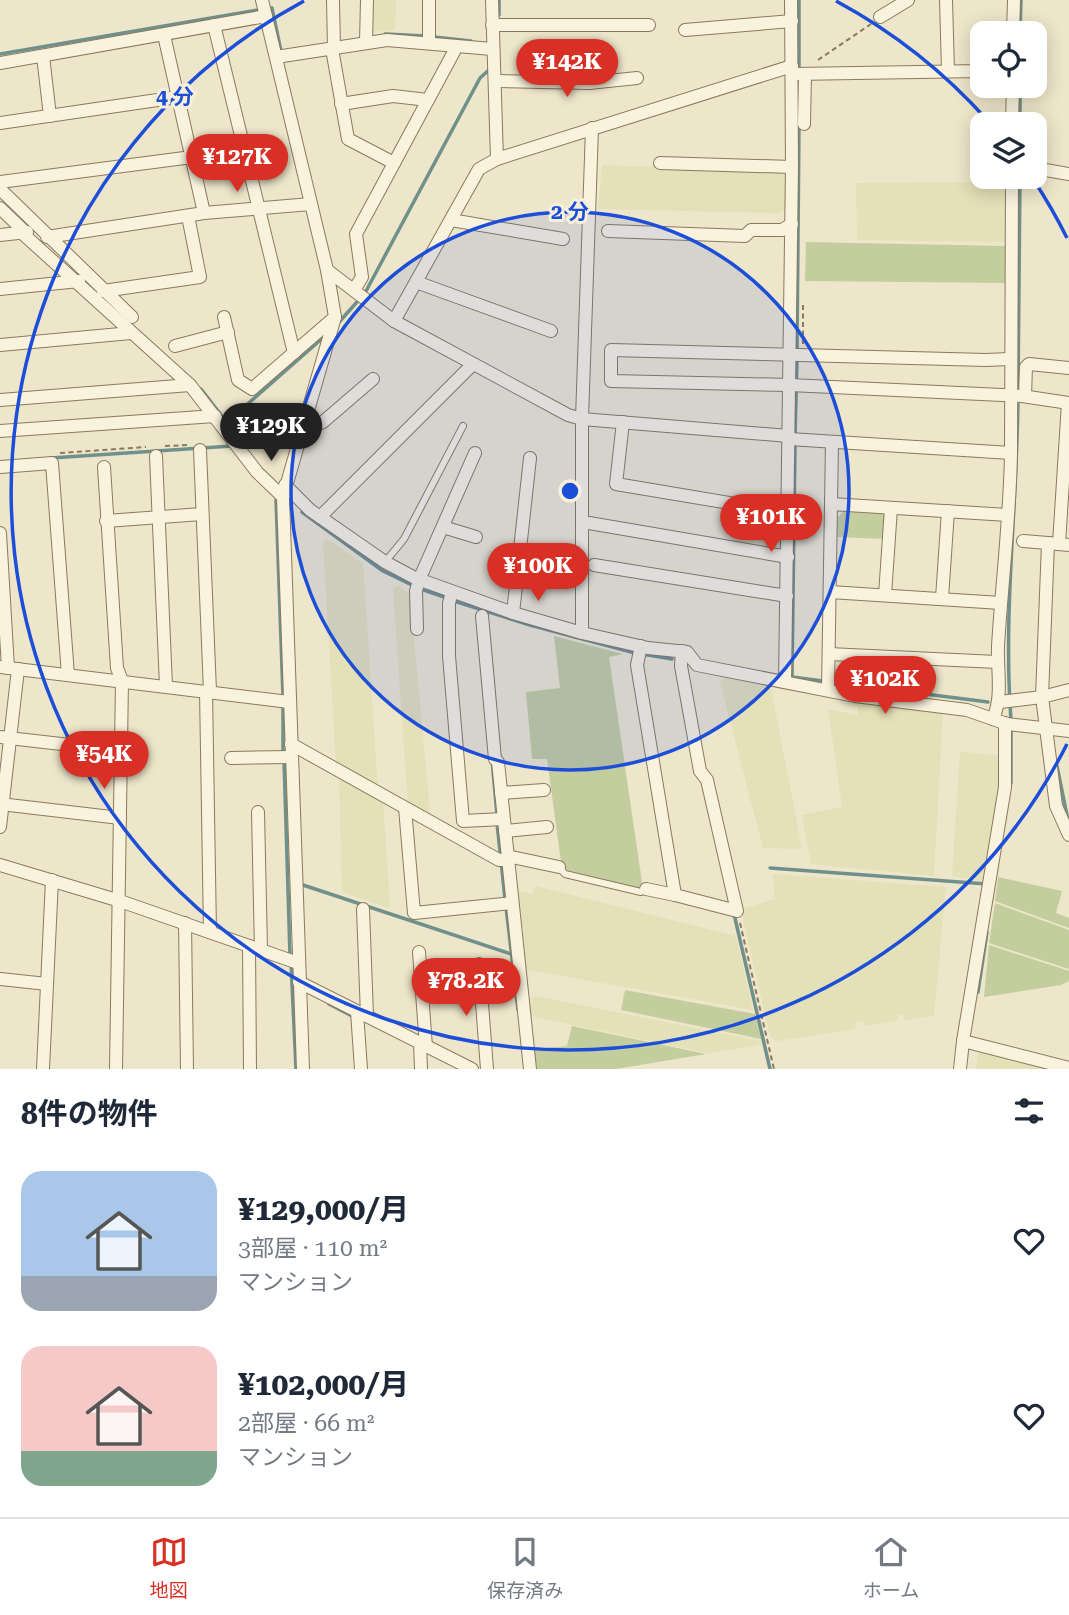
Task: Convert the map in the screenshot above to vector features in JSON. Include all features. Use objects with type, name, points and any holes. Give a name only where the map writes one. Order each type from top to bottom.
[{"type":"street","points":[[262,0],[327,270],[335,317],[284,491],[285,701],[293,961],[299,982],[303,1069]]},
{"type":"street","points":[[333,0],[334,45],[348,139],[394,163]]},
{"type":"street","points":[[366,38],[367,0]]},
{"type":"street","points":[[429,0],[429,38]]},
{"type":"street","points":[[492,0],[496,25],[492,49],[495,71],[496,159]]},
{"type":"street","points":[[792,0],[804,124]]},
{"type":"street","points":[[880,17],[908,0]]},
{"type":"street","points":[[946,0],[948,71]]},
{"type":"street","points":[[1013,21],[1014,0]]},
{"type":"street","points":[[0,62],[266,16]]},
{"type":"street","points":[[685,30],[792,20]]},
{"type":"street","points":[[214,25],[294,354]]},
{"type":"street","points":[[496,25],[649,25]]},
{"type":"street","points":[[164,34],[204,213]]},
{"type":"street","points":[[276,57],[366,38],[429,38],[457,46],[492,49]]},
{"type":"street","points":[[359,295],[362,277],[356,234],[457,46]]},
{"type":"street","points":[[43,56],[50,116]]},
{"type":"street","points":[[495,71],[589,83],[637,78]]},
{"type":"street","points":[[785,678],[795,385],[793,167],[800,71]]},
{"type":"street","points":[[394,321],[479,169],[496,159],[592,128],[800,71],[970,71]]},
{"type":"street","points":[[341,104],[393,96],[428,100]]},
{"type":"street","points":[[0,123],[178,97]]},
{"type":"street","points":[[582,633],[582,419],[592,128]]},
{"type":"street","points":[[0,182],[192,157]]},
{"type":"street","points":[[660,163],[793,167]]},
{"type":"street","points":[[1047,170],[1069,174]]},
{"type":"street","points":[[0,189],[29,230]]},
{"type":"street","points":[[1012,189],[1010,359],[1018,396]]},
{"type":"street","points":[[0,235],[29,230],[47,237],[204,213],[311,204]]},
{"type":"street","points":[[0,208],[29,230],[81,279],[103,291],[132,317]]},
{"type":"street","points":[[103,291],[201,277],[188,216]]},
{"type":"street","points":[[451,220],[563,239]]},
{"type":"street","points":[[607,232],[745,236],[751,230],[782,230],[792,224]]},
{"type":"street","points":[[47,237],[131,333],[190,385],[257,472],[418,584],[640,653],[682,651],[698,665],[967,710],[1005,723],[1069,731]]},
{"type":"street","points":[[327,270],[394,321],[568,415],[582,419],[832,443],[1011,453]]},
{"type":"street","points":[[0,289],[81,279]]},
{"type":"street","points":[[416,282],[551,331]]},
{"type":"street","points":[[224,317],[238,380],[252,389],[335,317]]},
{"type":"street","points":[[175,346],[228,332]]},
{"type":"street","points":[[0,345],[131,333]]},
{"type":"street","points":[[1010,359],[611,350],[611,381],[795,385],[1018,396],[1068,403],[1059,544],[1041,671],[1056,806],[1069,835]]},
{"type":"street","points":[[960,1069],[1005,787],[1006,702],[998,662],[1011,453],[1018,396],[1028,363],[1069,369]]},
{"type":"street","points":[[320,517],[473,364]]},
{"type":"street","points":[[301,431],[323,422],[373,379]]},
{"type":"street","points":[[0,400],[190,385]]},
{"type":"street","points":[[0,431],[215,416]]},
{"type":"street","points":[[623,422],[616,484],[789,513]]},
{"type":"street","points":[[828,686],[832,443]]},
{"type":"street","points":[[196,447],[202,514],[208,691],[210,932]]},
{"type":"street","points":[[158,450],[166,686]]},
{"type":"street","points":[[417,629],[418,584],[475,453]]},
{"type":"street","points":[[513,613],[530,458]]},
{"type":"street","points":[[0,467],[52,463],[68,675]]},
{"type":"street","points":[[104,467],[117,668],[122,681],[116,1069]]},
{"type":"street","points":[[831,504],[1008,515]]},
{"type":"street","points":[[885,595],[891,508]]},
{"type":"street","points":[[942,598],[948,511]]},
{"type":"street","points":[[106,521],[202,514]]},
{"type":"street","points":[[589,523],[788,556]]},
{"type":"street","points":[[443,527],[477,537]]},
{"type":"street","points":[[0,533],[9,668],[0,827]]},
{"type":"street","points":[[1023,541],[1059,544]]},
{"type":"street","points":[[594,565],[787,596]]},
{"type":"street","points":[[830,592],[1001,603]]},
{"type":"street","points":[[451,596],[449,656],[463,821],[547,827]]},
{"type":"street","points":[[482,616],[501,793],[500,822],[507,903],[530,1069]]},
{"type":"street","points":[[646,888],[737,911],[707,780],[700,771],[681,666],[682,651]]},
{"type":"street","points":[[640,653],[675,895]]},
{"type":"street","points":[[829,654],[998,662]]},
{"type":"street","points":[[9,668],[285,701]]},
{"type":"street","points":[[1006,702],[1067,690]]},
{"type":"street","points":[[5,738],[122,751]]},
{"type":"street","points":[[231,758],[287,754],[405,808],[504,859],[559,867]]},
{"type":"street","points":[[501,793],[544,790]]},
{"type":"street","points":[[1,804],[120,818]]},
{"type":"street","points":[[405,808],[414,913],[507,903]]},
{"type":"street","points":[[250,1069],[258,812]]},
{"type":"street","points":[[0,864],[184,922],[293,961]]},
{"type":"street","points":[[43,1069],[52,880]]},
{"type":"street","points":[[361,1069],[363,909]]},
{"type":"street","points":[[184,922],[187,1069]]},
{"type":"street","points":[[419,952],[421,1069]]},
{"type":"street","points":[[479,964],[486,1069]]},
{"type":"street","points":[[0,979],[47,984]]},
{"type":"street","points":[[299,982],[421,1047],[472,1069]]},
{"type":"street","points":[[963,1041],[1069,1068]]},
{"type":"lane","points":[[385,562],[404,539],[463,426]]},
{"type":"lane","points":[[559,867],[565,874],[641,892],[646,888]]},
{"type":"path","points":[[800,71],[880,17]]},
{"type":"path","points":[[55,454],[196,447]]},
{"type":"path","points":[[737,911],[774,1069]]},
{"type":"shaded area","points":[[372,0],[396,0],[395,30],[371,32]]},
{"type":"shaded area","points":[[602,165],[782,171],[782,175],[787,175],[785,209],[781,213],[598,209]]},
{"type":"shaded area","points":[[970,182],[970,189],[1011,189],[1010,234],[1005,235],[1005,242],[857,240],[856,183]]},
{"type":"shaded area","points":[[328,539],[363,564],[378,790],[336,765],[323,541]]},
{"type":"shaded area","points":[[399,586],[410,595],[430,813],[408,805],[393,589]]},
{"type":"shaded area","points":[[726,676],[767,684],[771,688],[802,849],[763,848],[720,682]]},
{"type":"shaded area","points":[[863,703],[943,711],[934,876],[811,864],[802,815],[842,807],[828,709],[858,715],[858,705],[863,706]]},
{"type":"shaded area","points":[[960,752],[1003,756],[988,873],[980,881],[952,876]]},
{"type":"shaded area","points":[[339,775],[383,799],[390,909],[342,892]]},
{"type":"shaded area","points":[[773,874],[946,887],[934,1016],[904,1020],[905,1015],[898,1015],[897,1021],[866,1026],[864,1021],[857,1021],[855,1029],[777,1041],[770,1037],[742,909],[775,899]]},
{"type":"shaded area","points":[[535,886],[736,936],[753,1010],[523,969],[520,934],[523,934],[524,929],[520,928],[515,890],[533,894]]},
{"type":"shaded area","points":[[535,996],[761,1041],[762,1045],[708,1053],[530,1016],[529,1000]]},
{"type":"shaded area","points":[[982,1051],[1048,1069],[976,1069],[978,1054]]},
{"type":"green space","points":[[806,242],[1006,246],[1006,283],[805,281]]},
{"type":"green space","points":[[844,511],[883,513],[886,516],[885,539],[837,537],[837,518]]},
{"type":"green space","points":[[554,636],[623,654],[609,657],[643,889],[562,869],[547,759],[532,759],[526,692],[560,688]]},
{"type":"green space","points":[[998,877],[1062,891],[1056,913],[1069,918],[1069,928],[995,901]]},
{"type":"green space","points":[[995,903],[1069,930],[1069,969],[989,943]]},
{"type":"green space","points":[[989,945],[1069,971],[1069,981],[1061,985],[984,997]]},
{"type":"green space","points":[[625,990],[755,1014],[761,1039],[621,1010]]},
{"type":"green space","points":[[572,1026],[706,1054],[616,1069],[537,1069],[534,1049],[567,1046]]},
{"type":"waterway","points":[[499,0],[499,15]]},
{"type":"waterway","points":[[799,0],[799,71]]},
{"type":"waterway","points":[[1020,21],[1021,0]]},
{"type":"waterway","points":[[269,8],[272,8],[281,51],[284,51]]},
{"type":"waterway","points":[[0,54],[258,10]]},
{"type":"waterway","points":[[385,34],[426,36]]},
{"type":"waterway","points":[[434,37],[471,41]]},
{"type":"waterway","points":[[340,321],[365,293],[480,78],[491,68]]},
{"type":"waterway","points":[[1020,98],[1020,112]]},
{"type":"waterway","points":[[797,351],[799,125]]},
{"type":"waterway","points":[[1018,392],[1020,189]]},
{"type":"waterway","points":[[227,422],[325,336]]},
{"type":"waterway","points":[[795,435],[797,359]]},
{"type":"waterway","points":[[201,389],[239,438]]},
{"type":"waterway","points":[[1011,720],[1009,600],[1018,399]]},
{"type":"waterway","points":[[795,443],[792,677],[988,702]]},
{"type":"waterway","points":[[51,458],[232,446]]},
{"type":"waterway","points":[[276,500],[283,697]]},
{"type":"waterway","points":[[302,512],[383,571],[414,586]]},
{"type":"waterway","points":[[421,589],[447,598]]},
{"type":"waterway","points":[[454,601],[635,653]]},
{"type":"waterway","points":[[642,654],[672,659]]},
{"type":"waterway","points":[[283,704],[283,753]]},
{"type":"waterway","points":[[1011,728],[1011,783]]},
{"type":"waterway","points":[[284,760],[290,956]]},
{"type":"waterway","points":[[492,760],[497,815]]},
{"type":"waterway","points":[[1057,766],[1068,820]]},
{"type":"waterway","points":[[497,823],[505,899]]},
{"type":"waterway","points":[[770,868],[987,884]]},
{"type":"waterway","points":[[300,884],[511,954]]},
{"type":"waterway","points":[[506,907],[518,1010]]},
{"type":"waterway","points":[[734,914],[770,1069]]},
{"type":"waterway","points":[[978,992],[987,932]]},
{"type":"waterway","points":[[291,963],[296,1069]]},
{"type":"waterway","points":[[329,1004],[354,1017]]}]
